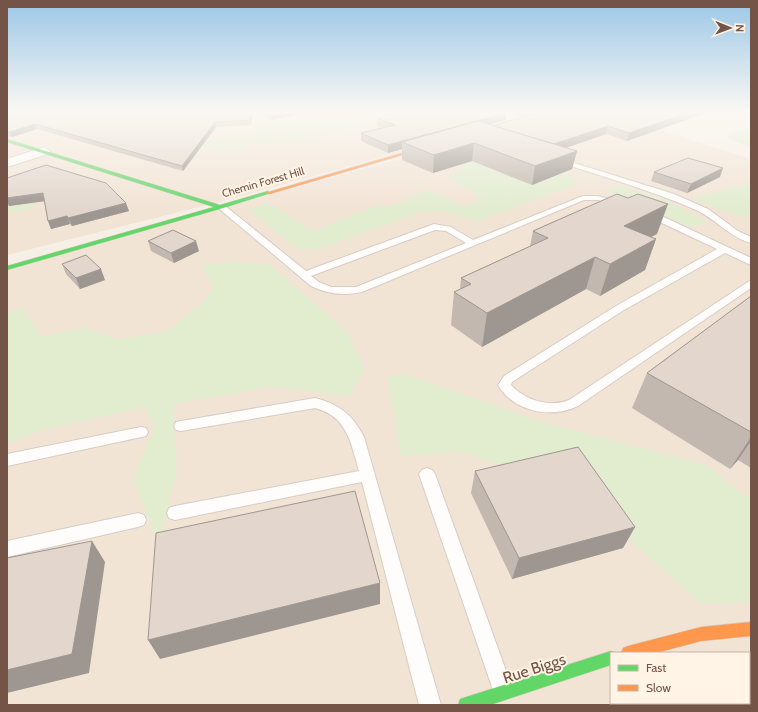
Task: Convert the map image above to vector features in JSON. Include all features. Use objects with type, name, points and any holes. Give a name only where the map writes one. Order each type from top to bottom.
[{"type":"street","points":[[25,145],[220,207]]},
{"type":"street","name":"Chemin Forest Hill","points":[[7,268],[431,145]]},
{"type":"street","points":[[7,163],[44,151]]},
{"type":"street","points":[[632,652],[701,634],[751,629]]},
{"type":"street","name":"Rue Biggs","points":[[466,705],[610,658]]},
{"type":"lane","points":[[550,157],[671,196],[705,211],[735,233],[751,240]]},
{"type":"lane","points":[[220,207],[324,289],[340,292],[358,290],[584,198],[598,198],[636,208],[751,262]]},
{"type":"lane","points":[[305,275],[434,227],[448,229],[473,243]]},
{"type":"lane","points":[[725,249],[620,308],[508,379],[504,385],[510,394],[523,402],[539,406],[569,405],[678,335],[751,283]]},
{"type":"lane","points":[[180,426],[315,403],[326,405],[344,416],[352,427],[368,476],[430,705]]},
{"type":"lane","points":[[7,460],[141,432]]},
{"type":"lane","points":[[427,474],[504,693]]},
{"type":"lane","points":[[175,514],[368,476]]},
{"type":"lane","points":[[7,549],[138,520]]},
{"type":"shaded area","points":[[7,145],[425,145],[223,201],[7,255]]},
{"type":"shaded area","points":[[449,145],[707,145],[751,159],[751,705],[7,705],[7,268]]},
{"type":"green space","points":[[184,145],[248,145],[220,154]]},
{"type":"green space","points":[[471,161],[532,185],[565,172],[579,183],[478,221],[437,210],[418,213],[318,249],[297,249],[248,209],[269,203],[313,231],[375,206],[393,205],[428,189],[465,207],[483,198],[447,177]]},
{"type":"green space","points":[[7,183],[43,196],[30,209],[7,214]]},
{"type":"green space","points":[[751,183],[751,213],[740,217],[690,198]]},
{"type":"green space","points":[[620,186],[666,200],[708,223],[691,227],[606,191]]},
{"type":"green space","points":[[237,262],[269,264],[346,331],[365,370],[349,396],[270,387],[173,404],[176,472],[159,547],[133,479],[155,427],[145,407],[39,431],[7,443],[7,313],[23,308],[41,336],[85,328],[118,339],[168,331],[196,308],[214,289],[201,264]]},
{"type":"green space","points":[[405,374],[539,421],[707,465],[744,496],[751,497],[751,603],[701,604],[631,541],[563,456],[510,469],[463,452],[401,456],[387,376]]},
{"type":"building","points":[[109,145],[198,145],[182,166]]},
{"type":"building","points":[[410,145],[467,145],[434,155]]},
{"type":"building","points":[[480,145],[558,145],[577,151],[535,166]]},
{"type":"building","points":[[688,158],[723,168],[691,184],[654,172]]},
{"type":"building","points":[[46,165],[106,183],[126,203],[68,218],[67,216],[48,221],[43,193],[7,198],[7,178]]},
{"type":"building","points":[[617,194],[628,198],[638,194],[668,204],[624,226],[656,239],[610,264],[595,257],[487,313],[454,292],[471,284],[461,278],[548,238],[533,231]]},
{"type":"building","points":[[173,230],[196,241],[171,253],[148,241]]},
{"type":"building","points":[[86,255],[101,269],[76,278],[62,264]]},
{"type":"building","points":[[751,296],[751,432],[647,373]]},
{"type":"building","points":[[578,447],[635,527],[519,558],[475,471]]},
{"type":"building","points":[[355,491],[380,583],[148,640],[156,533]]},
{"type":"building","points":[[92,541],[72,654],[7,670],[7,558]]},
{"type":"traffic: fast","points":[[24,145],[221,207]]},
{"type":"traffic: fast","points":[[7,268],[268,193]]},
{"type":"traffic: fast","points":[[466,705],[610,658]]},
{"type":"traffic: slow","points":[[268,193],[431,146]]},
{"type":"traffic: slow","points":[[632,652],[701,634],[751,629]]}]
